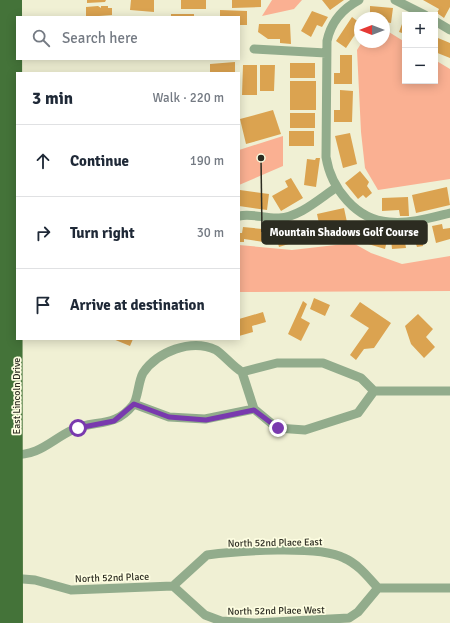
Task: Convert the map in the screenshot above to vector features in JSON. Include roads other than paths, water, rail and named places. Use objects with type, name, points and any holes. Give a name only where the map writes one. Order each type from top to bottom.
[{"type":"main road","name":"East Lincoln Drive","points":[[5,0],[6,150],[11,326]]},
{"type":"main road","name":"East Lincoln Drive","points":[[16,0],[16,202],[7,455],[11,578],[17,623]]},
{"type":"main road","points":[[6,150],[11,158],[12,193],[16,202]]},
{"type":"main road","name":"East Lincoln Drive","points":[[6,623],[11,578]]},
{"type":"street","points":[[359,0],[346,8],[337,17],[330,29],[326,53],[326,157],[330,174],[337,187],[351,204],[361,212],[387,222],[419,220],[450,213]]},
{"type":"street","points":[[395,0],[419,12]]},
{"type":"street","points":[[438,23],[450,30]]},
{"type":"street","points":[[254,50],[326,53]]},
{"type":"street","points":[[240,216],[246,214],[280,218],[298,213],[337,187]]},
{"type":"street","points":[[7,455],[32,454],[73,430],[114,421],[134,404],[142,374],[153,362],[171,350],[195,346],[217,351],[242,372],[254,410],[278,428],[305,430],[358,413],[374,391]]},
{"type":"street","points":[[242,372],[277,363],[324,363],[361,378],[374,391],[450,391]]},
{"type":"street","points":[[134,404],[169,417],[206,420],[254,410]]},
{"type":"street","name":"North 52nd Place East","points":[[173,586],[207,555],[311,551],[329,552],[350,561],[378,588]]},
{"type":"street","name":"North 52nd Place","points":[[11,578],[34,580],[71,590],[173,586]]},
{"type":"street","name":"North 52nd Place West","points":[[173,586],[205,615],[212,619],[232,623],[349,618],[358,612],[378,588]]},
{"type":"street","points":[[378,588],[450,588]]},
{"type":"place","name":"Mountain Shadows Golf Course","points":[[261,158]]}]
